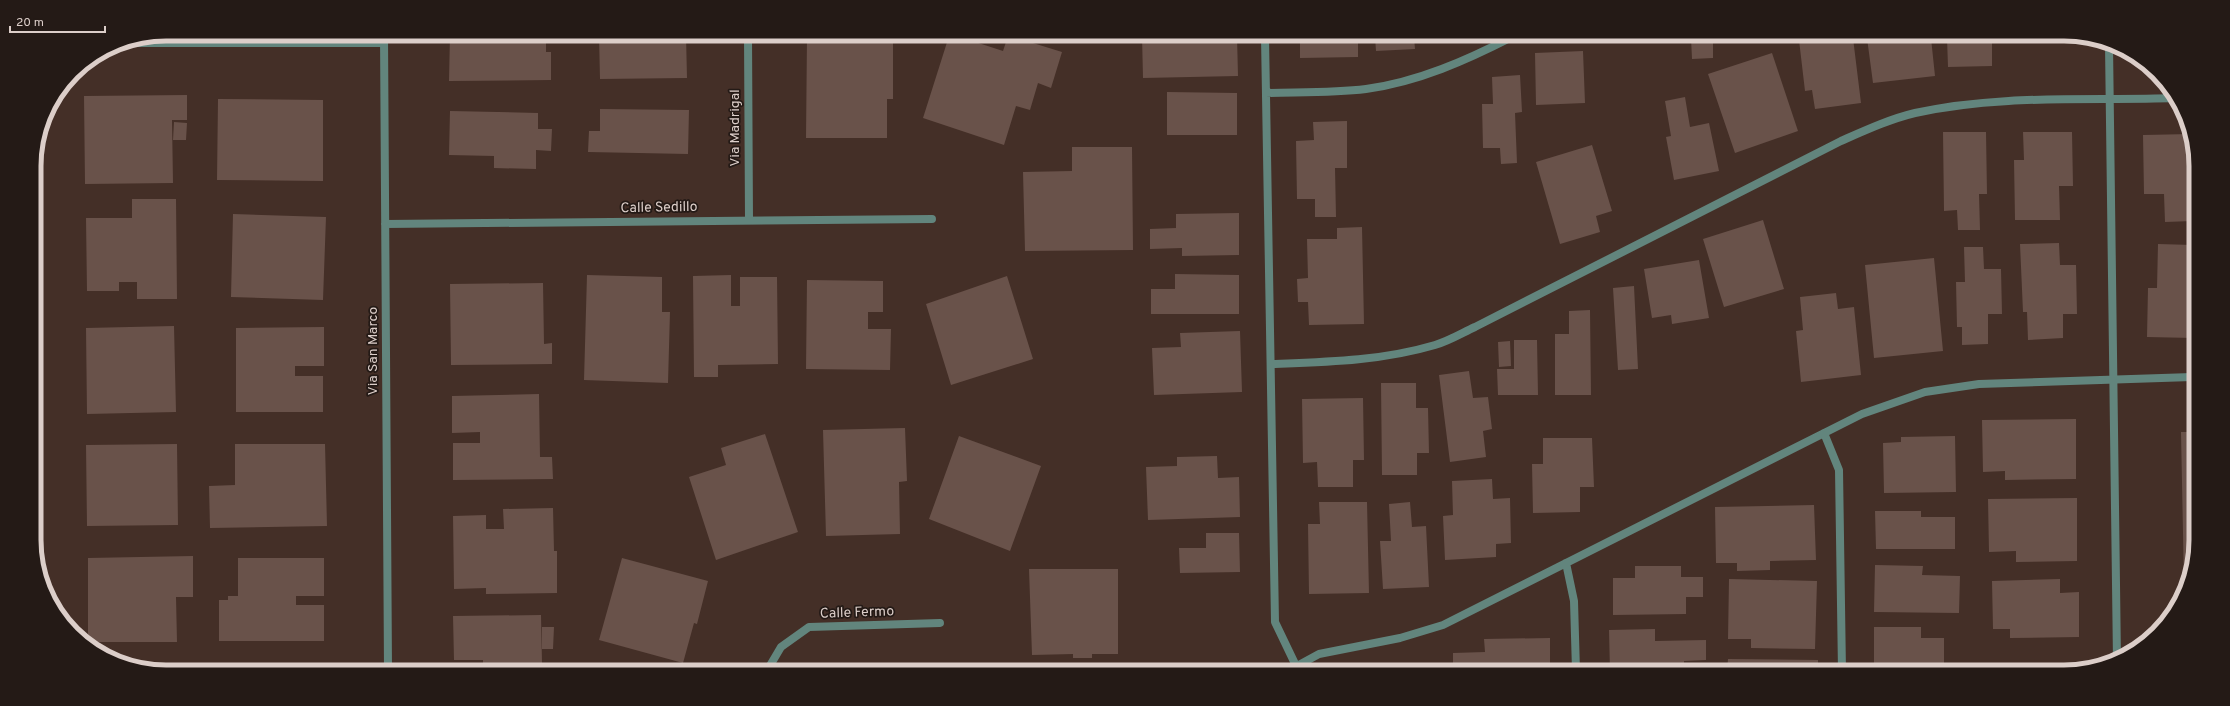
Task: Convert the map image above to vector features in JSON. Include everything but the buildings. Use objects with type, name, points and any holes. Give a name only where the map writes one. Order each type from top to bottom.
[{"type":"street","points":[[144,43],[254,41]]},
{"type":"street","name":"Via San Marco","points":[[384,41],[388,665]]},
{"type":"street","name":"Via Madrigal","points":[[748,41],[749,220]]},
{"type":"street","points":[[1265,41],[1275,622],[1296,665]]},
{"type":"street","points":[[1266,93],[1333,91],[1374,87],[1454,65],[1504,41]]},
{"type":"street","points":[[2109,49],[2117,653]]},
{"type":"street","points":[[1271,364],[1354,361],[1396,354],[1437,344],[1475,328],[1841,140],[1878,125],[1915,114],[1964,105],[2001,101],[2169,98]]},
{"type":"street","name":"Calle Sedillo","points":[[385,224],[932,219]]},
{"type":"street","points":[[1302,665],[1319,654],[1400,638],[1443,625],[1862,414],[1925,392],[1979,384],[2189,378]]},
{"type":"street","points":[[1824,433],[1839,470],[1842,665]]},
{"type":"street","points":[[1566,563],[1574,601],[1576,665]]},
{"type":"street","name":"Calle Fermo","points":[[770,665],[781,647],[809,628],[940,623]]}]
